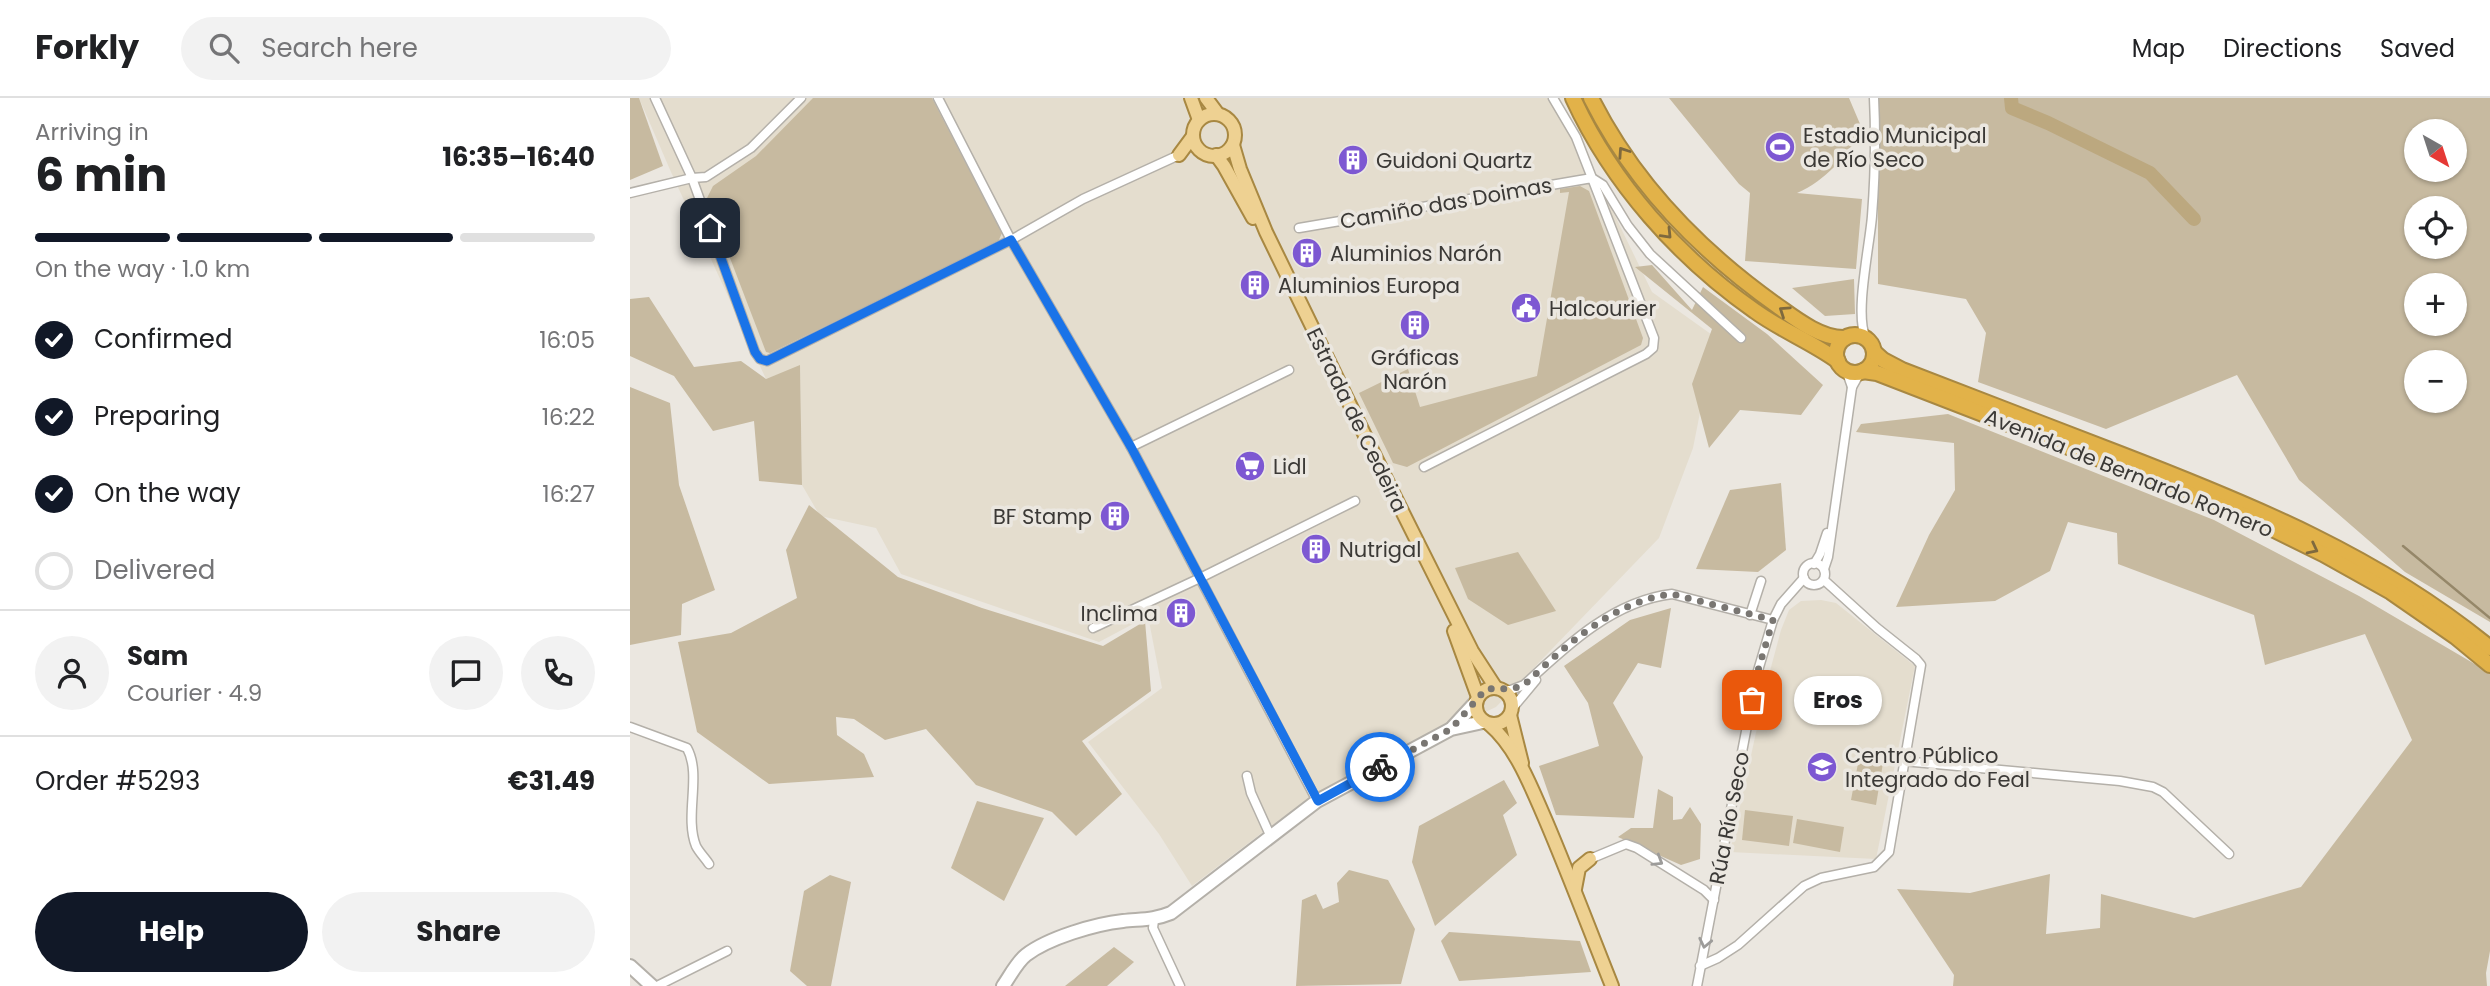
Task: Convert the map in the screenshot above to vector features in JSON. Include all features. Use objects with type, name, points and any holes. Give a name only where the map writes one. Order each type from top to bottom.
[{"type":"highway","points":[[1573,98],[1601,150],[1627,187],[1656,223],[1721,286],[1788,333],[1842,365],[1862,371],[1871,363],[1874,352],[1854,337],[1827,336],[1790,315],[1719,262],[1648,187],[1621,150],[1591,98]]},
{"type":"highway","points":[[1842,365],[1838,345],[1854,337]]},
{"type":"highway","name":"Avenida de Bernardo Romero","points":[[1874,352],[1902,370],[2233,497],[2330,542],[2397,582],[2490,648]]},
{"type":"highway","name":"Avenida de Bernardo Romero","points":[[1862,371],[1877,373],[2244,515],[2323,554],[2391,592],[2456,637],[2490,665]]},
{"type":"main road","points":[[1191,98],[1199,120]]},
{"type":"main road","points":[[1206,98],[1218,114]]},
{"type":"main road","points":[[1208,114],[1226,117],[1232,124],[1235,134],[1233,145],[1226,152],[1216,156],[1201,151],[1179,155],[1193,136],[1199,120],[1208,114]]},
{"type":"main road","points":[[1193,136],[1201,151]]},
{"type":"main road","name":"Estrada de Cedeira","points":[[1233,145],[1266,232],[1472,651],[1499,689]]},
{"type":"main road","name":"Estrada de Cedeira","points":[[1216,156],[1263,237],[1457,638],[1477,699]]},
{"type":"main road","points":[[1451,729],[1485,690],[1499,689],[1510,698],[1523,770]]},
{"type":"main road","points":[[1477,699],[1476,712],[1500,734],[1523,770],[1567,869],[1612,986]]},
{"type":"main road","points":[[1003,986],[1023,957],[1038,947],[1104,925],[1154,920],[1171,913],[1318,801],[1451,729],[1501,723],[1511,713]]},
{"type":"main road","points":[[1559,850],[1576,861],[1590,859]]},
{"type":"main road","points":[[1567,869],[1590,859]]},
{"type":"main road","points":[[1574,889],[1579,869],[1590,859]]},
{"type":"main road","points":[[630,966],[654,986]]},
{"type":"street","points":[[655,98],[692,178],[755,352],[760,359],[767,361],[1011,240],[1083,199],[1179,155]]},
{"type":"street","points":[[630,192],[706,177],[751,148],[801,98]]},
{"type":"street","points":[[938,98],[1011,240],[1131,447],[1318,801]]},
{"type":"street","points":[[1424,467],[1653,348],[1654,338],[1576,137],[1553,98]]},
{"type":"street","points":[[1854,337],[1860,321],[1872,218],[1876,134],[1874,98]]},
{"type":"street","points":[[1592,178],[1603,185],[1628,226],[1650,254],[1741,338]]},
{"type":"street","name":"Camiño das Doimas","points":[[1299,228],[1592,178]]},
{"type":"street","points":[[1842,365],[1852,387]]},
{"type":"street","points":[[1131,447],[1289,370]]},
{"type":"street","points":[[1700,966],[1738,945],[1804,886],[1821,878],[1874,867],[1889,852],[1921,665],[1824,580],[1852,387],[1862,371]]},
{"type":"street","points":[[1093,628],[1355,501]]},
{"type":"street","points":[[1824,580],[1818,585],[1812,585],[1804,578],[1806,567],[1814,564],[1820,554],[1832,517]]},
{"type":"street","points":[[1814,564],[1824,569]]},
{"type":"street","name":"Rúa Río Seco","points":[[1697,986],[1757,674],[1773,620],[1781,604],[1804,578]]},
{"type":"street","points":[[1750,615],[1761,581]]},
{"type":"street","points":[[1499,689],[1511,690],[1524,685],[1599,622],[1620,610],[1658,595],[1672,594],[1773,620]]},
{"type":"street","points":[[1511,713],[1556,656]]},
{"type":"street","points":[[630,727],[687,748],[694,768],[691,792],[696,846],[709,864]]},
{"type":"street","points":[[1903,761],[2120,781],[2153,787],[2163,792],[2230,853]]},
{"type":"street","points":[[1247,776],[1251,793],[1270,835]]},
{"type":"street","points":[[1590,859],[1626,845],[1637,848],[1690,881],[1714,900]]},
{"type":"street","points":[[1690,881],[1705,886],[1717,883]]},
{"type":"street","points":[[1154,920],[1153,928],[1180,986]]},
{"type":"street","points":[[654,986],[727,951]]},
{"type":"shaded area","points":[[630,98],[639,98],[663,166],[630,180]]},
{"type":"shaded area","points":[[639,98],[1553,98],[1579,130],[1600,185],[1652,292],[1715,337],[1693,448],[1659,538],[1496,707],[1468,720],[1436,729],[1323,790],[1192,886],[1159,834],[1088,742],[1162,688],[1148,616],[1099,642],[901,574],[876,528],[820,516],[802,485],[800,366],[766,379]]},
{"type":"shaded area","points":[[813,98],[932,98],[1002,233],[998,242],[770,353],[766,352],[707,198],[713,186],[756,156]]},
{"type":"shaded area","name":"Estadio Municipal de Río Seco","points":[[1669,98],[1849,98],[1863,131],[1826,175],[1797,193],[1862,199],[1856,269],[1745,261],[1750,193],[1739,184]]},
{"type":"shaded area","points":[[1878,98],[2490,98],[2490,622],[2405,572],[2299,480],[2237,375],[2106,429],[1978,382],[1986,333],[1966,299],[1878,284]]},
{"type":"shaded area","points":[[1580,186],[1589,191],[1643,338],[1641,345],[1407,467],[1393,463],[1359,393],[1408,369],[1420,407],[1537,376],[1569,192],[1560,193],[1560,189]]},
{"type":"shaded area","points":[[1652,265],[1692,310],[1703,287],[1767,334],[1823,385],[1801,415],[1740,410],[1709,448],[1692,384],[1712,329],[1635,267]]},
{"type":"shaded area","points":[[1854,279],[1855,314],[1825,316],[1792,288]]},
{"type":"shaded area","points":[[649,297],[694,367],[741,361],[766,379],[800,365],[802,485],[759,481],[754,421],[713,431],[674,376],[630,356],[630,299]]},
{"type":"shaded area","points":[[630,387],[670,403],[679,485],[715,590],[682,604],[681,635],[630,645]]},
{"type":"shaded area","points":[[1948,414],[2214,520],[2359,596],[2490,673],[2490,951],[2486,973],[2487,986],[1953,986],[1954,975],[1897,889],[1970,893],[2050,874],[2046,934],[2100,928],[2101,894],[2194,918],[2301,887],[2412,740],[2365,634],[2265,665],[2254,615],[2118,564],[2117,533],[2068,522],[2050,571],[1995,601],[1896,607],[1929,535],[1955,490],[1954,443],[1856,432],[1861,424]]},
{"type":"shaded area","points":[[1781,483],[1786,550],[1758,572],[1696,569],[1730,490]]},
{"type":"shaded area","points":[[809,505],[898,577],[982,608],[1103,646],[1145,621],[1151,691],[1082,741],[1122,794],[1076,836],[1052,812],[976,785],[926,729],[885,740],[854,719],[836,717],[837,735],[864,754],[874,777],[769,784],[697,732],[678,642],[731,633],[797,598],[786,550]]},
{"type":"shaded area","points":[[1518,552],[1556,611],[1508,625],[1468,599],[1455,568]]},
{"type":"shaded area","name":"Centro Público Integrado do Feal","points":[[1821,600],[1836,603],[1915,666],[1876,859],[1730,852],[1781,630],[1789,610],[1801,601]]},
{"type":"shaded area","points":[[1671,608],[1661,668],[1638,663],[1613,703],[1643,757],[1634,818],[1556,815],[1539,766],[1599,746],[1588,703],[1564,666],[1630,620]]},
{"type":"shaded area","points":[[1860,753],[1884,757],[1876,805],[1851,800]]},
{"type":"shaded area","points":[[1504,780],[1517,803],[1503,815],[1517,855],[1435,926],[1412,862],[1419,826]]},
{"type":"shaded area","points":[[1658,789],[1673,797],[1673,820],[1682,819],[1690,807],[1701,824],[1700,859],[1681,865],[1618,837],[1631,828],[1653,828]]},
{"type":"shaded area","points":[[977,801],[1044,818],[1004,901],[951,868]]},
{"type":"shaded area","points":[[1745,810],[1793,816],[1789,846],[1742,840]]},
{"type":"shaded area","points":[[1797,819],[1844,827],[1840,852],[1793,843]]},
{"type":"shaded area","points":[[1349,870],[1388,880],[1415,929],[1401,984],[1296,986],[1302,900],[1316,894],[1323,909],[1339,902],[1337,883]]},
{"type":"shaded area","points":[[830,875],[851,882],[831,986],[807,986],[790,971],[804,891]]},
{"type":"shaded area","points":[[1449,932],[1580,941],[1591,972],[1459,981],[1441,941]]},
{"type":"shaded area","points":[[1114,947],[1134,962],[1107,986],[1065,986]]},
{"type":"waterway","points":[[2011,98],[2012,108],[2150,173],[2194,219]]},
{"type":"waterway","points":[[2403,546],[2490,618]]},
{"type":"way so far","points":[[1380,767],[1451,729],[1485,690],[1511,690],[1524,685],[1599,622],[1644,599],[1658,595],[1672,594],[1773,620],[1752,700]]},
{"type":"place","name":"Estadio Municipal de Río Seco","points":[[1780,147]]},
{"type":"place","name":"Guidoni Quartz","points":[[1353,160]]},
{"type":"place","name":"Aluminios Narón","points":[[1307,253]]},
{"type":"place","name":"Aluminios Europa","points":[[1255,285]]},
{"type":"place","name":"Halcourier","points":[[1526,308]]},
{"type":"place","name":"Gráficas Narón","points":[[1415,325]]},
{"type":"place","name":"Lidl","points":[[1250,466]]},
{"type":"place","name":"BF Stamp","points":[[1115,516]]},
{"type":"place","name":"Nutrigal","points":[[1316,549]]},
{"type":"place","name":"Inclima","points":[[1181,613]]},
{"type":"place","name":"Eros","points":[[1752,700]]},
{"type":"place","name":"Centro Público Integrado do Feal","points":[[1822,767]]},
{"type":"route","points":[[710,228],[755,352],[760,359],[767,361],[1011,240],[1131,447],[1318,801],[1380,767]]}]
